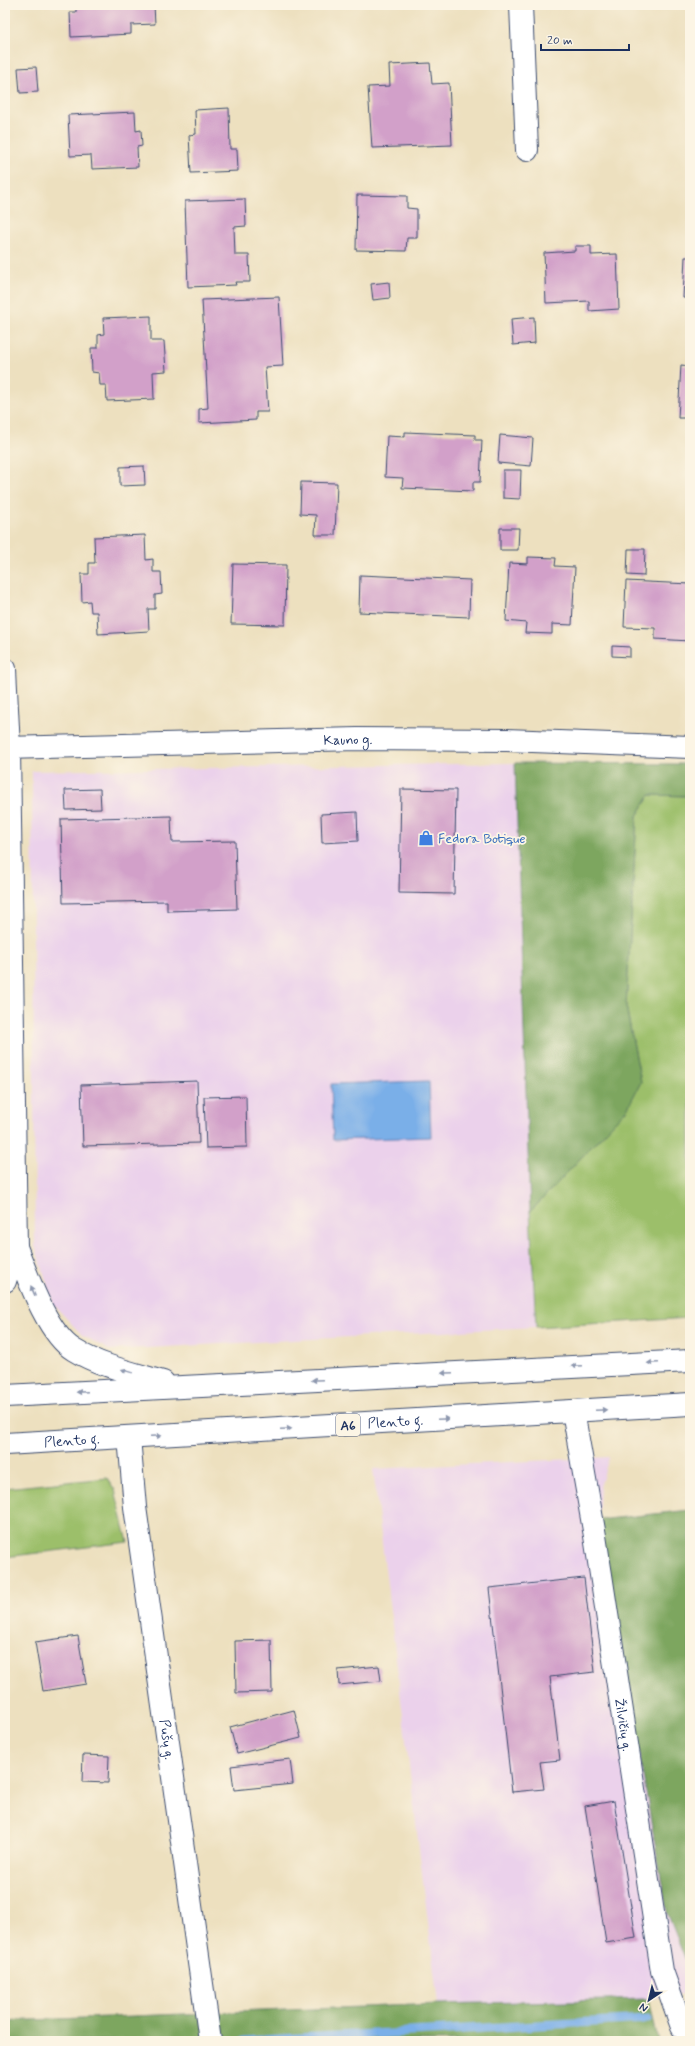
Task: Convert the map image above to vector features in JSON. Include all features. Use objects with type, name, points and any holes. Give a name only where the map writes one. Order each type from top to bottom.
[{"type":"main road","points":[[521,5],[527,150]]},
{"type":"main road","points":[[5,669],[16,1247],[5,1281]]},
{"type":"main road","name":"Kauno g.","points":[[7,748],[357,739],[506,740],[690,747]]},
{"type":"main road","points":[[16,1247],[34,1295],[54,1329],[72,1350],[103,1364],[177,1387]]},
{"type":"main road","points":[[5,1396],[690,1361]]},
{"type":"main road","name":"Plento g.","points":[[5,1444],[690,1404]]},
{"type":"main road","name":"Žilvičių g.","points":[[573,1411],[596,1536],[662,1971],[682,2027],[690,2032]]},
{"type":"main road","name":"Pušų g.","points":[[129,1437],[134,1507],[210,2041]]},
{"type":"shaded area","points":[[515,763],[530,1212],[536,1327],[109,1350],[82,1335],[54,1305],[35,1246],[32,771]]},
{"type":"shaded area","points":[[609,1457],[600,1487],[598,1520],[667,1912],[690,1971],[690,1993],[649,1999],[438,2004],[373,1469]]},
{"type":"green space","points":[[515,763],[690,764],[690,796],[650,795],[637,816],[626,1006],[641,1082],[627,1109],[530,1212]]},
{"type":"green space","points":[[650,795],[690,796],[690,1318],[536,1327],[530,1212],[626,1109],[641,1082],[626,1006],[637,816]]},
{"type":"green space","points":[[107,1478],[115,1490],[128,1542],[5,1557],[5,1488]]},
{"type":"green space","points":[[690,1510],[690,1971],[667,1912],[598,1520]]},
{"type":"green space","points":[[649,1999],[658,2041],[5,2041],[5,2021],[438,2004]]},
{"type":"water","points":[[429,1081],[431,1137],[333,1140],[331,1084]]},
{"type":"building","points":[[76,5],[154,5],[155,24],[131,25],[131,34],[71,37],[70,12],[76,12]]},
{"type":"building","points":[[430,63],[432,84],[449,83],[452,145],[372,148],[368,87],[390,86],[389,65]]},
{"type":"building","points":[[36,67],[38,92],[20,93],[18,68]]},
{"type":"building","points":[[229,108],[230,149],[237,149],[238,171],[191,173],[189,135],[196,134],[195,110]]},
{"type":"building","points":[[135,112],[136,131],[141,130],[142,146],[137,147],[138,167],[92,169],[91,155],[70,156],[68,115]]},
{"type":"building","points":[[357,195],[407,196],[407,208],[417,209],[417,238],[407,238],[406,251],[356,250]]},
{"type":"building","points":[[245,199],[246,226],[234,227],[235,255],[249,255],[250,282],[235,282],[236,285],[188,287],[185,201]]},
{"type":"building","points":[[575,246],[591,246],[591,255],[617,254],[619,309],[589,311],[589,301],[546,303],[544,253],[575,251]]},
{"type":"building","points":[[685,257],[690,257],[690,298],[683,298]]},
{"type":"building","points":[[389,282],[390,298],[373,300],[371,284]]},
{"type":"building","points":[[279,297],[283,366],[265,367],[268,412],[256,412],[256,420],[199,423],[199,409],[208,408],[202,300]]},
{"type":"building","points":[[151,316],[151,341],[164,341],[166,371],[153,372],[154,399],[107,401],[106,385],[100,385],[99,373],[92,372],[91,348],[98,348],[98,335],[104,334],[103,318]]},
{"type":"building","points":[[534,317],[535,343],[513,345],[511,319]]},
{"type":"building","points":[[681,365],[690,366],[690,418],[678,418]]},
{"type":"building","points":[[405,432],[475,435],[475,440],[482,440],[480,482],[473,482],[473,491],[402,488],[403,478],[385,477],[387,436],[405,437]]},
{"type":"building","points":[[500,435],[533,438],[531,466],[498,463]]},
{"type":"building","points":[[144,466],[145,485],[120,486],[120,467]]},
{"type":"building","points":[[503,470],[521,470],[520,499],[503,498]]},
{"type":"building","points":[[301,482],[337,483],[335,535],[315,535],[316,515],[300,514]]},
{"type":"building","points":[[500,528],[519,528],[518,550],[500,550]]},
{"type":"building","points":[[145,535],[146,560],[153,559],[153,572],[161,572],[162,594],[155,595],[155,609],[148,609],[149,631],[98,634],[97,612],[91,612],[90,601],[82,602],[81,574],[89,574],[89,563],[95,563],[94,537]]},
{"type":"building","points":[[628,549],[645,549],[644,576],[627,575]]},
{"type":"building","points":[[528,557],[556,558],[555,566],[575,567],[572,625],[552,624],[552,634],[525,633],[526,623],[506,621],[509,563],[528,564]]},
{"type":"building","points":[[233,564],[286,565],[285,625],[231,624]]},
{"type":"building","points":[[360,575],[470,580],[469,617],[359,612]]},
{"type":"building","points":[[626,581],[690,584],[690,641],[655,639],[655,628],[624,627]]},
{"type":"building","points":[[612,646],[630,647],[630,657],[612,656]]},
{"type":"building","points":[[100,789],[101,809],[66,810],[65,790]]},
{"type":"building","points":[[401,789],[456,790],[454,894],[399,893]]},
{"type":"building","points":[[357,812],[358,841],[322,843],[321,814]]},
{"type":"building","points":[[171,816],[172,842],[235,841],[237,909],[167,911],[167,901],[63,903],[61,819]]},
{"type":"building","points":[[197,1081],[199,1143],[83,1146],[81,1085]]},
{"type":"building","points":[[246,1096],[247,1147],[206,1148],[204,1097]]},
{"type":"building","points":[[584,1578],[595,1672],[550,1677],[560,1760],[540,1762],[544,1789],[512,1792],[489,1588]]},
{"type":"building","points":[[78,1636],[86,1684],[43,1691],[35,1642]]},
{"type":"building","points":[[271,1640],[272,1692],[236,1693],[235,1641]]},
{"type":"building","points":[[379,1666],[381,1681],[339,1685],[338,1670]]},
{"type":"building","points":[[294,1710],[301,1738],[237,1754],[230,1727]]},
{"type":"building","points":[[83,1755],[109,1756],[108,1783],[82,1782]]},
{"type":"building","points":[[290,1759],[293,1784],[234,1790],[231,1766]]},
{"type":"building","points":[[614,1801],[636,1938],[606,1943],[585,1806]]},
{"type":"waterway","points":[[244,2041],[648,2019]]},
{"type":"place","name":"Fedora Botique","points":[[426,838]]}]
